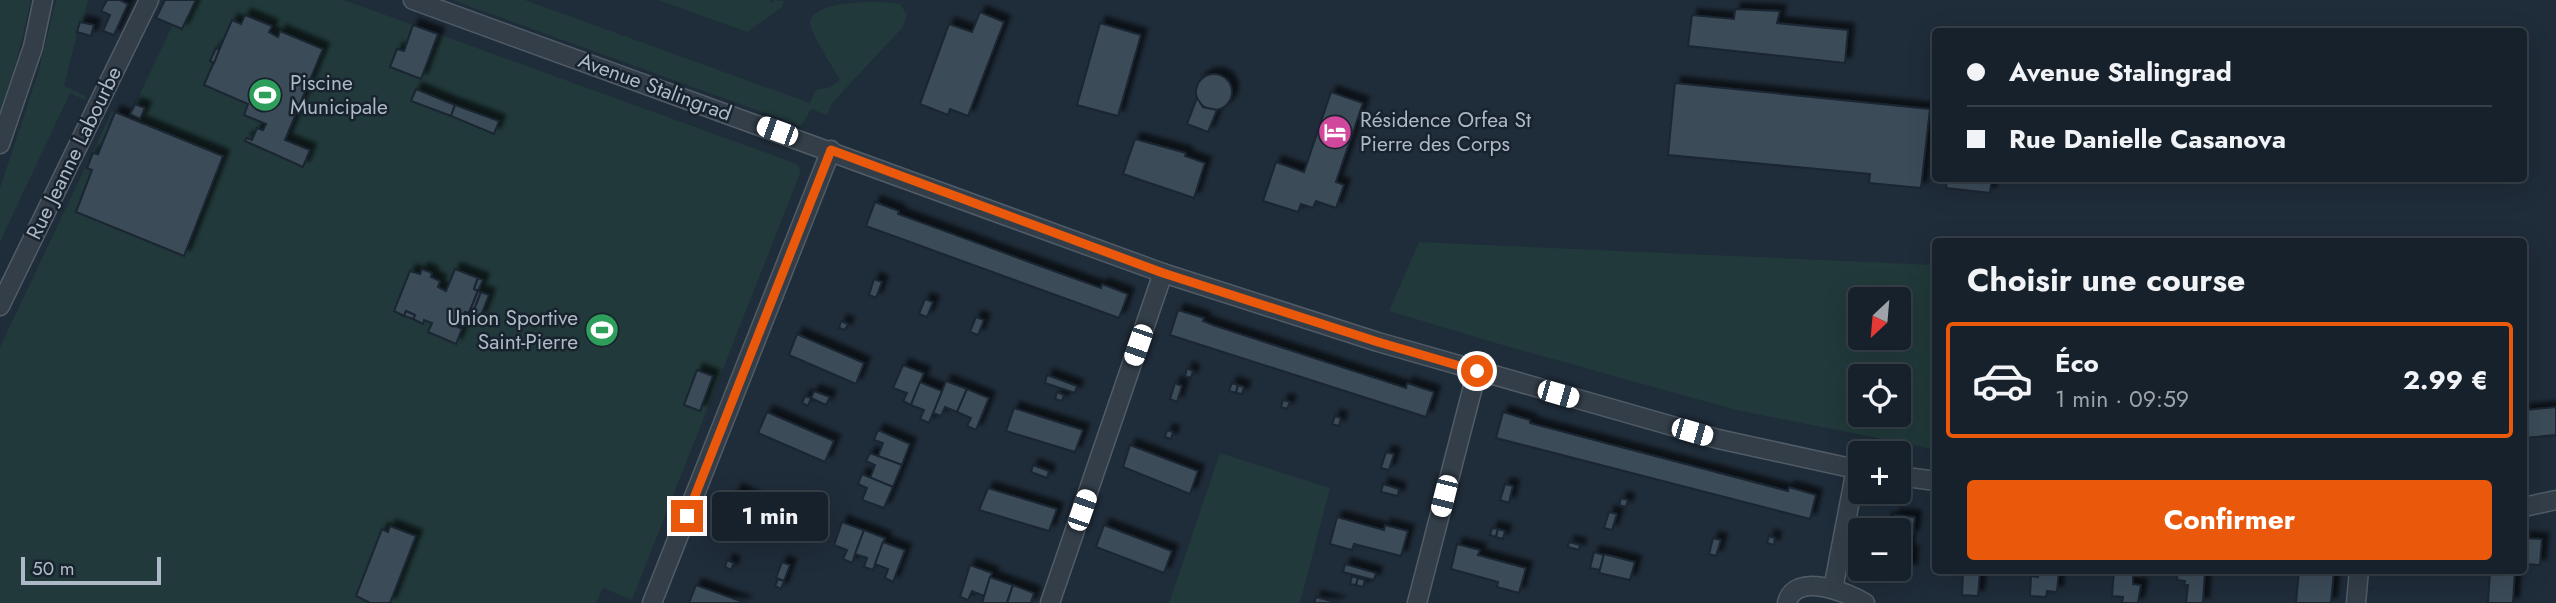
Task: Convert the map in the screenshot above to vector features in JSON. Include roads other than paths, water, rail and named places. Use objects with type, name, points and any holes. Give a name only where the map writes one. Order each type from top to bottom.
[{"type":"street","points":[[0,144],[33,47],[43,0]]},
{"type":"street","name":"Rue Jeanne Labourbe","points":[[0,306],[149,0]]},
{"type":"street","name":"Avenue Stalingrad","points":[[413,0],[1163,273],[1477,371],[1718,439],[1848,467]]},
{"type":"street","points":[[652,603],[831,150]]},
{"type":"street","points":[[1050,603],[1163,273]]},
{"type":"street","points":[[1417,603],[1477,371]]},
{"type":"street","points":[[1911,478],[1932,480]]},
{"type":"street","points":[[2527,494],[2556,495]]},
{"type":"street","points":[[2527,506],[2556,500]]},
{"type":"street","points":[[1833,589],[1851,504]]},
{"type":"street","points":[[2356,603],[2359,574]]},
{"type":"street","points":[[1787,603],[1788,596],[1799,588],[1814,586],[1850,594],[1864,603]]},
{"type":"place","name":"Piscine Municipale","points":[[265,95]]},
{"type":"place","name":"Résidence Orfea St Pierre des Corps","points":[[1335,132]]},
{"type":"place","name":"Union Sportive Saint-Pierre","points":[[602,330]]}]
